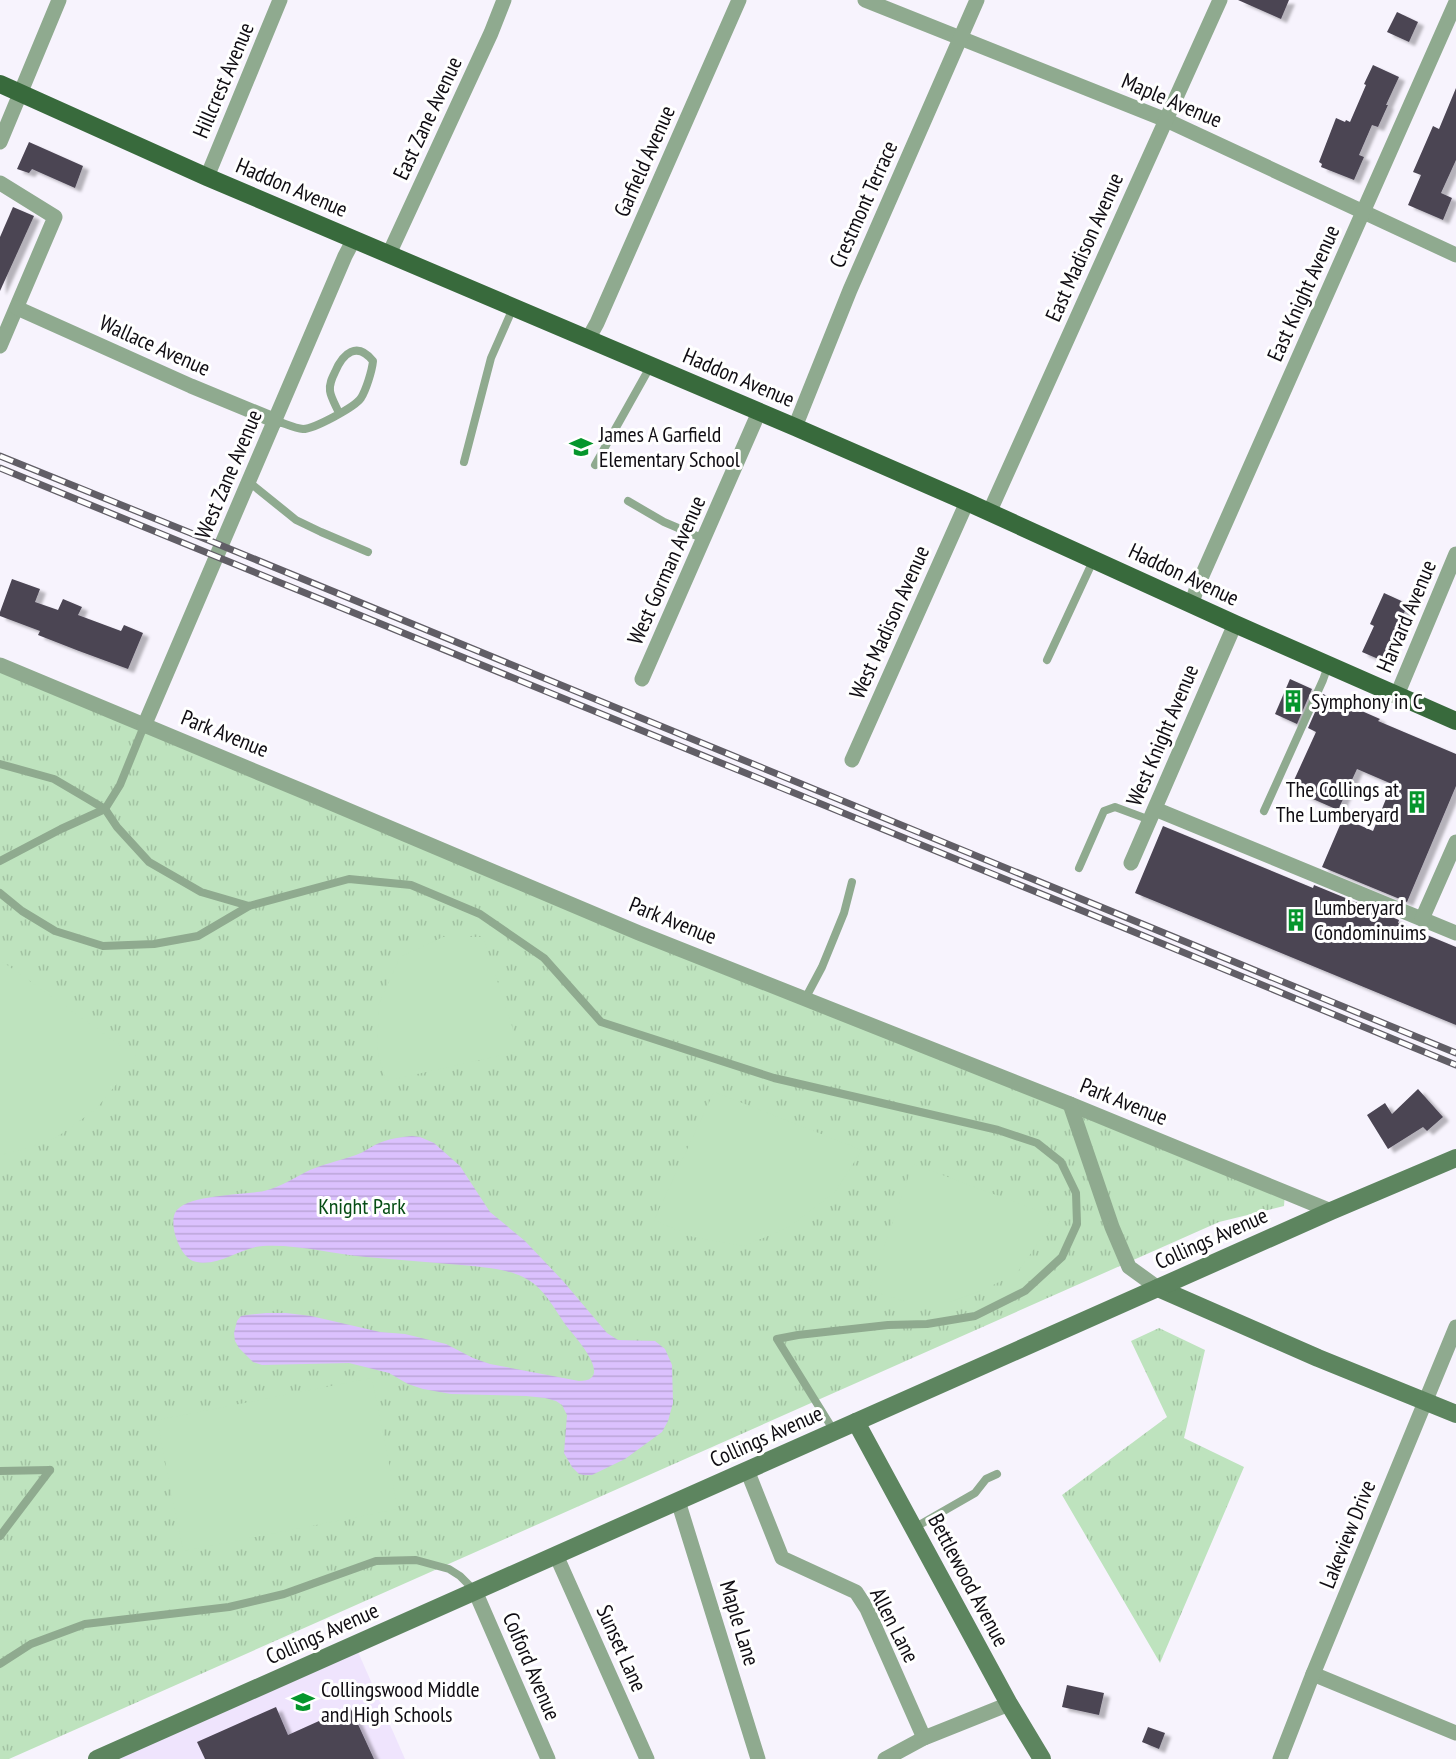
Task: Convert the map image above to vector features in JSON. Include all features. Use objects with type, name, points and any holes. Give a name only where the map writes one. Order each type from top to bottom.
[{"type":"main road","name":"Haddon Avenue","points":[[0,84],[207,177],[967,502],[1235,624],[1456,721]]},
{"type":"main road","name":"Collings Avenue","points":[[97,1759],[1331,1211],[1456,1158]]},
{"type":"main road","points":[[1158,1288],[1318,1358],[1456,1414]]},
{"type":"main road","name":"Bettlewood Avenue","points":[[856,1422],[1009,1704],[1042,1759]]},
{"type":"street","points":[[0,142],[59,0]]},
{"type":"street","name":"Hillcrest Avenue","points":[[207,177],[280,0]]},
{"type":"street","name":"East Zane Avenue","points":[[389,254],[504,0]]},
{"type":"street","name":"Garfield Avenue","points":[[588,339],[739,0]]},
{"type":"street","name":"Maple Avenue","points":[[865,0],[1166,120],[1456,255]]},
{"type":"street","name":"Crestmont Terrace","points":[[795,427],[850,290],[977,0]]},
{"type":"street","name":"East Madison Avenue","points":[[989,513],[1220,0]]},
{"type":"street","name":"East Knight Avenue","points":[[1192,603],[1456,2]]},
{"type":"street","points":[[0,183],[55,217],[0,346]]},
{"type":"street","name":"West Zane Avenue","points":[[144,726],[354,239]]},
{"type":"street","name":"Wallace Avenue","points":[[16,308],[191,386],[276,420]]},
{"type":"street","name":"West Gorman Avenue","points":[[642,679],[759,412]]},
{"type":"street","name":"West Madison Avenue","points":[[852,760],[967,502]]},
{"type":"street","name":"Harvard Avenue","points":[[1396,695],[1456,555]]},
{"type":"street","name":"West Knight Avenue","points":[[1131,863],[1235,624]]},
{"type":"street","name":"Park Avenue","points":[[0,665],[639,933],[1070,1104],[1331,1211]]},
{"type":"street","points":[[1152,814],[1333,882],[1456,933]]},
{"type":"street","points":[[1422,919],[1456,842]]},
{"type":"street","points":[[1070,1104],[1112,1227],[1129,1267],[1158,1288]]},
{"type":"street","name":"Lakeview Drive","points":[[1280,1759],[1456,1327]]},
{"type":"street","name":"Allen Lane","points":[[747,1470],[782,1558],[856,1592],[867,1609],[924,1738]]},
{"type":"street","name":"Maple Lane","points":[[678,1501],[758,1759]]},
{"type":"street","name":"Sunset Lane","points":[[556,1555],[647,1759]]},
{"type":"street","name":"Colford Avenue","points":[[475,1591],[548,1759]]},
{"type":"street","points":[[1313,1674],[1456,1733]]},
{"type":"street","points":[[885,1759],[924,1738],[1009,1704]]},
{"type":"lane","points":[[464,462],[491,358],[513,307]]},
{"type":"lane","points":[[276,420],[306,429],[318,426],[339,413],[362,397],[373,368],[373,361],[357,350],[346,354],[340,361],[330,382],[330,391],[339,413]]},
{"type":"lane","points":[[595,465],[651,366]]},
{"type":"lane","points":[[249,482],[296,520],[368,552]]},
{"type":"lane","points":[[628,501],[664,522],[704,539]]},
{"type":"lane","points":[[1047,660],[1094,559]]},
{"type":"lane","points":[[1264,811],[1328,665]]},
{"type":"lane","points":[[0,861],[105,809],[120,785],[144,726]]},
{"type":"lane","points":[[0,764],[54,779],[105,809],[117,827],[149,862],[201,892],[249,906]]},
{"type":"lane","points":[[1079,868],[1104,812],[1114,807],[1152,814]]},
{"type":"lane","points":[[0,893],[22,911],[55,931],[103,946],[154,944],[198,936],[249,906],[349,879],[411,885],[480,914],[544,958],[601,1022],[774,1078],[998,1130],[1037,1143],[1061,1162],[1076,1193],[1077,1224],[1062,1257],[1025,1291],[975,1316],[927,1324],[888,1325],[777,1339],[834,1432]]},
{"type":"lane","points":[[805,999],[822,967],[844,913],[852,882]]},
{"type":"lane","points":[[0,1471],[50,1470],[0,1536]]},
{"type":"lane","points":[[914,1528],[975,1493],[986,1479],[997,1474]]},
{"type":"lane","points":[[0,1664],[32,1644],[85,1624],[229,1607],[284,1594],[376,1561],[416,1560],[449,1569],[475,1591]]},
{"type":"shaded area","points":[[412,1136],[434,1143],[460,1166],[490,1212],[525,1241],[607,1333],[618,1340],[655,1341],[665,1349],[672,1365],[673,1403],[662,1432],[625,1459],[592,1475],[584,1475],[579,1474],[572,1467],[564,1453],[567,1415],[562,1405],[556,1401],[526,1396],[451,1394],[423,1389],[408,1384],[389,1373],[349,1363],[262,1365],[253,1362],[239,1348],[234,1333],[241,1316],[286,1313],[311,1316],[380,1332],[405,1334],[446,1344],[490,1364],[579,1381],[589,1379],[593,1375],[594,1369],[588,1354],[545,1295],[532,1282],[508,1272],[484,1267],[366,1257],[276,1246],[254,1247],[220,1260],[202,1263],[188,1258],[180,1247],[173,1225],[175,1213],[190,1202],[216,1196],[264,1191],[310,1170],[356,1155],[381,1142]]},
{"type":"shaded area","name":"Collingswood Middle and High Schools","points":[[355,1645],[405,1759],[97,1759]]},
{"type":"green space","name":"Knight Park","points":[[0,667],[1285,1193],[1284,1206],[1219,1222],[9,1759],[0,1759]]},
{"type":"green space","points":[[443,937],[483,937],[520,1051],[386,1081],[377,1050],[379,1004],[400,957]]},
{"type":"green space","points":[[0,960],[138,1058],[96,1109],[57,1137],[22,1150],[0,1155]]},
{"type":"green space","points":[[714,1092],[862,1150],[835,1192],[789,1227],[744,1246],[693,1237],[654,1220]]},
{"type":"green space","points":[[913,1164],[1052,1216],[1041,1239],[1017,1273],[983,1290],[950,1302],[907,1302],[869,1290]]},
{"type":"green space","points":[[1159,1328],[1205,1350],[1184,1438],[1244,1467],[1160,1663],[1062,1495],[1167,1417],[1131,1341]]},
{"type":"green space","points":[[372,1378],[398,1509],[183,1551],[157,1420]]},
{"type":"building","points":[[1238,0],[1289,0],[1281,19]]},
{"type":"building","points":[[1397,12],[1418,22],[1409,42],[1387,32]]},
{"type":"building","points":[[1373,65],[1399,77],[1378,127],[1372,125],[1359,155],[1364,157],[1354,180],[1321,167],[1322,164],[1319,162],[1336,118],[1350,122]]},
{"type":"building","points":[[1456,88],[1456,160],[1441,193],[1452,198],[1443,220],[1408,205],[1421,175],[1413,172],[1433,126],[1439,129]]},
{"type":"building","points":[[29,142],[83,166],[75,188],[32,169],[29,173],[17,169]]},
{"type":"building","points":[[13,207],[34,216],[0,291],[0,237]]},
{"type":"building","points":[[12,579],[40,589],[35,602],[58,610],[63,599],[82,607],[78,615],[121,631],[124,625],[143,633],[128,669],[38,635],[40,631],[0,616]]},
{"type":"building","points":[[1384,593],[1408,604],[1383,661],[1362,652],[1374,626],[1370,624]]},
{"type":"building","name":"Symphony in C","points":[[1290,679],[1312,689],[1297,724],[1275,714]]},
{"type":"building","name":"The Collings at The Lumberyard","points":[[1323,694],[1380,719],[1378,721],[1456,754],[1456,786],[1407,902],[1322,867],[1343,818],[1373,831],[1392,784],[1357,769],[1338,810],[1290,789],[1316,732],[1308,728]]},
{"type":"building","name":"Lumberyard Condominuims","points":[[1163,826],[1313,888],[1314,885],[1399,920],[1398,923],[1456,947],[1456,1025],[1135,893]]},
{"type":"building","points":[[1418,1089],[1443,1117],[1427,1131],[1423,1127],[1388,1149],[1367,1115],[1385,1103],[1392,1114]]},
{"type":"building","points":[[1067,1685],[1104,1693],[1099,1715],[1062,1707]]},
{"type":"building","points":[[276,1707],[288,1735],[350,1707],[374,1759],[205,1759],[197,1742]]},
{"type":"building","points":[[1148,1727],[1165,1733],[1159,1749],[1142,1742]]},
{"type":"railway","points":[[0,456],[1456,1053]]},
{"type":"railway","points":[[0,468],[1456,1065]]},
{"type":"place","name":"James A Garfield Elementary School","points":[[581,447]]},
{"type":"place","name":"Symphony in C","points":[[1293,701]]},
{"type":"place","name":"The Collings at The Lumberyard","points":[[1417,802]]},
{"type":"place","name":"Lumberyard Condominuims","points":[[1296,920]]},
{"type":"place","name":"Collingswood Middle and High Schools","points":[[303,1702]]}]
